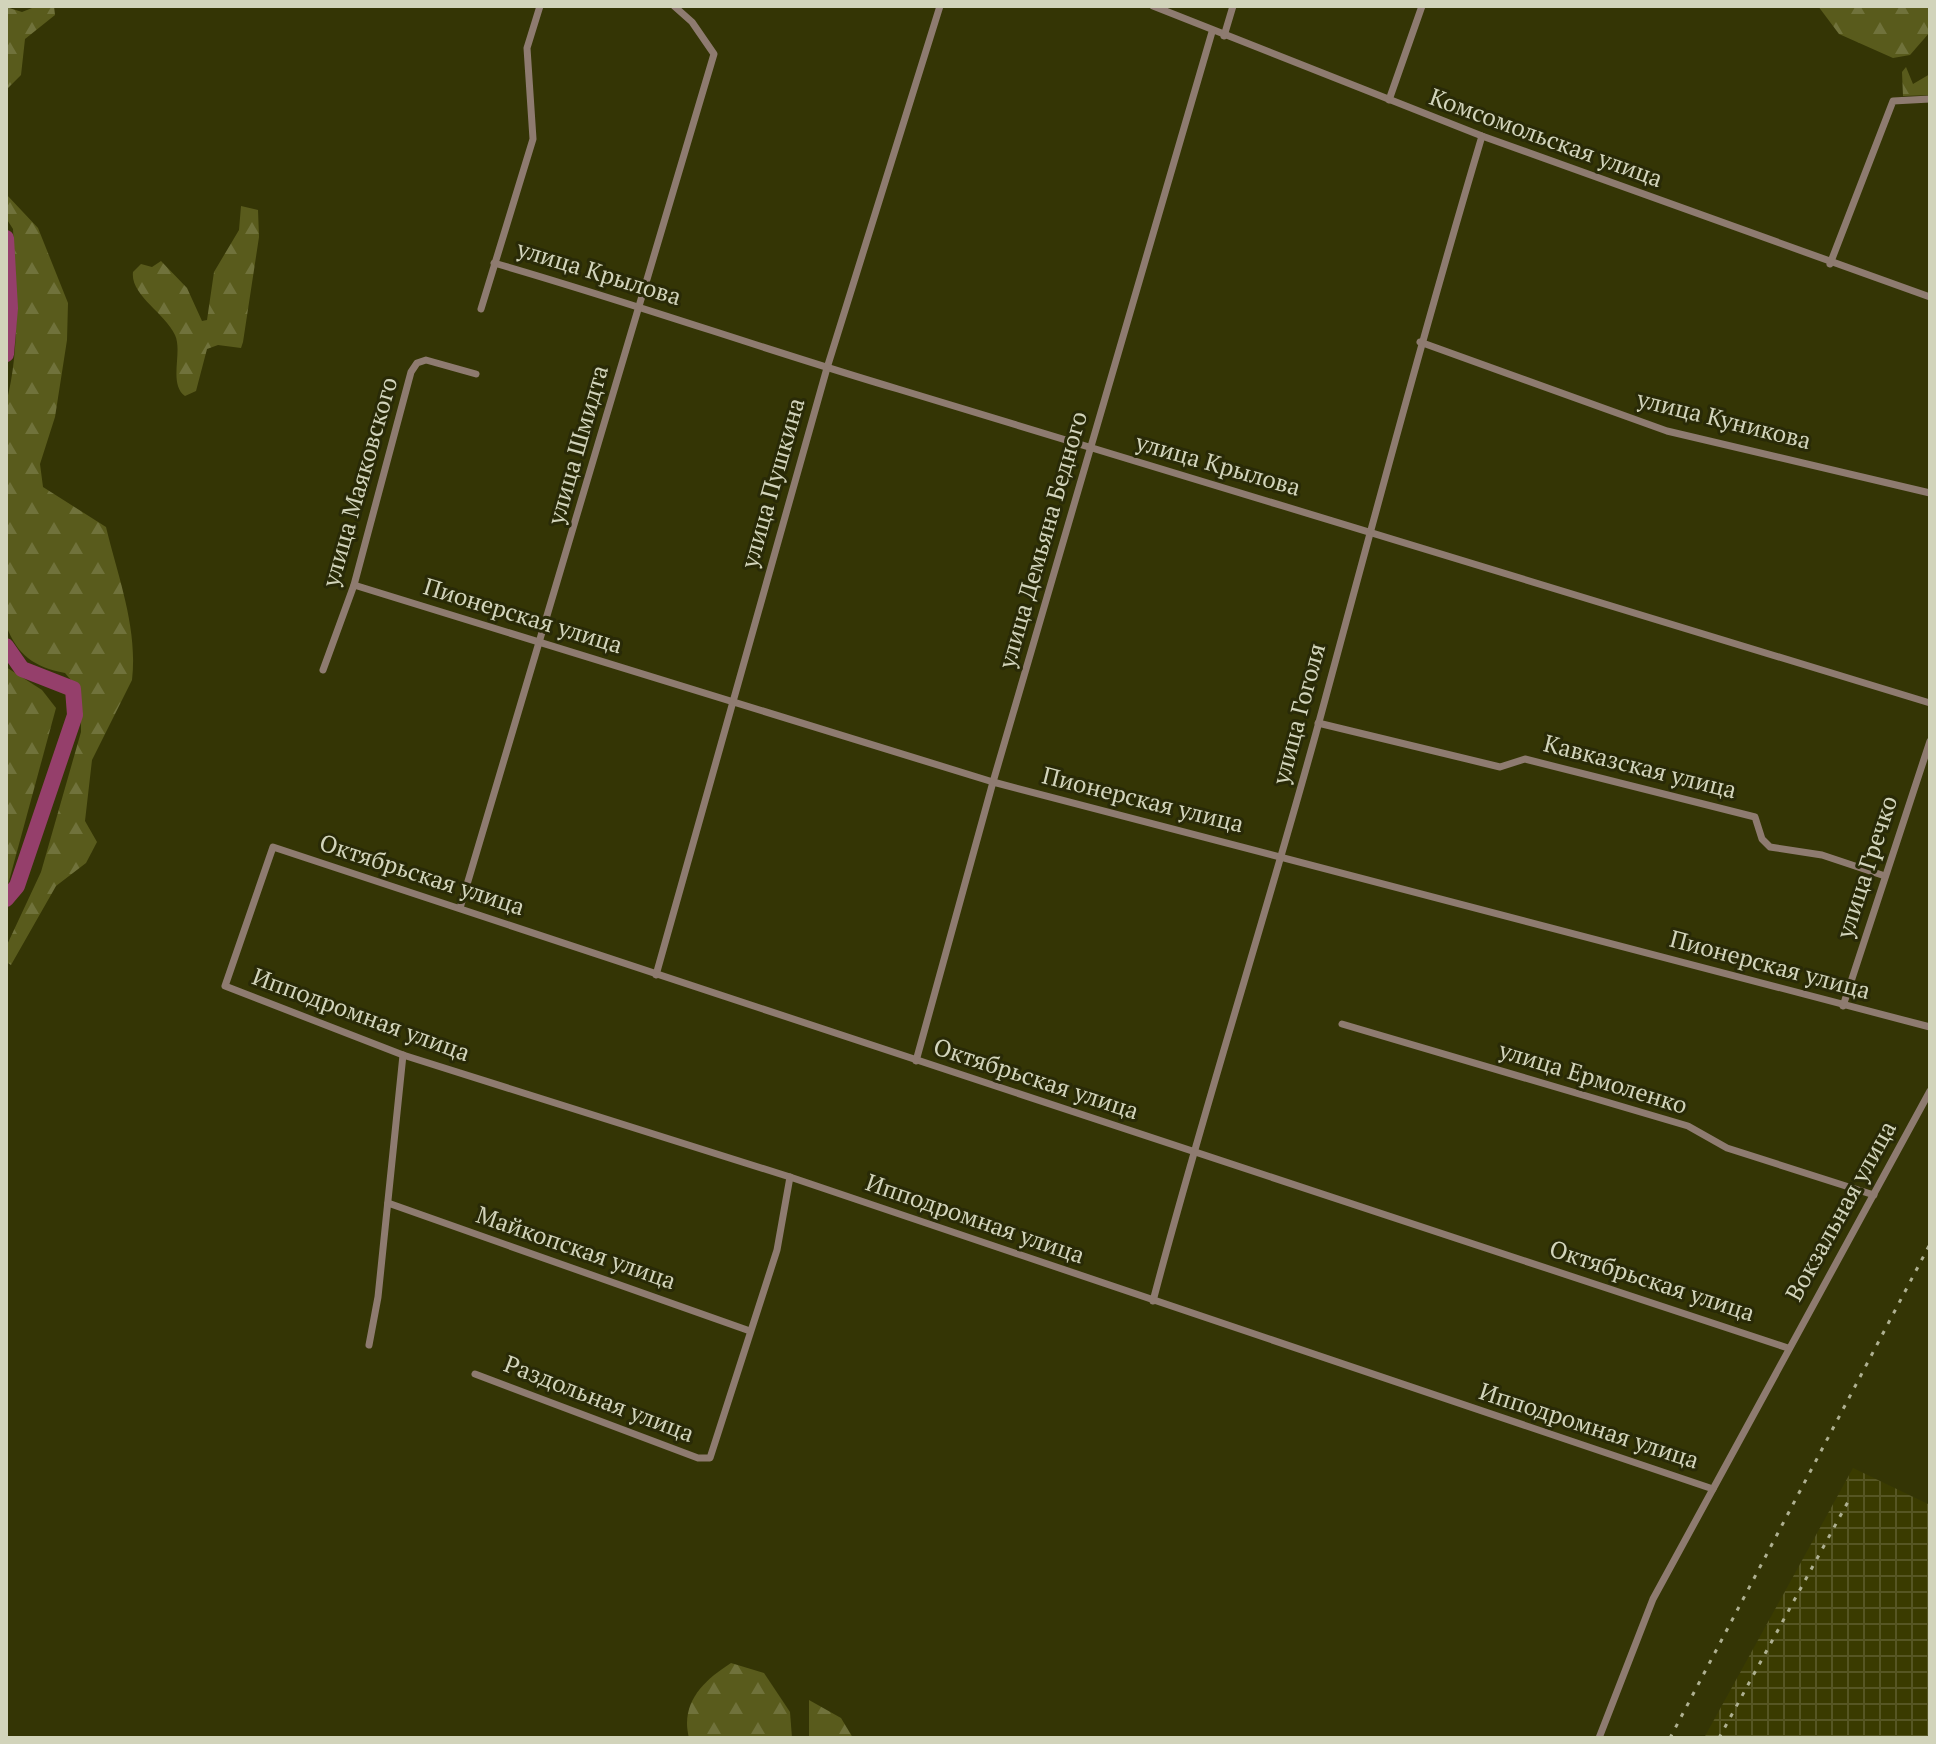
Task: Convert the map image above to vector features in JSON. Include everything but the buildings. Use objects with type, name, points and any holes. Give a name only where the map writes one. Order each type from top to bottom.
[{"type":"street","points":[[481,309],[533,139],[527,48],[540,6]]},
{"type":"street","name":"улица Шмидта","points":[[460,908],[542,641],[714,54],[692,22],[674,6]]},
{"type":"street","name":"улица Пушкина","points":[[656,975],[827,368],[940,6]]},
{"type":"street","name":"Комсомольская улица","points":[[1153,6],[1212,32],[1482,136],[1830,264],[1930,297]]},
{"type":"street","points":[[1224,36],[1233,6]]},
{"type":"street","points":[[1389,100],[1422,6]]},
{"type":"street","name":"улица Демьяна Бедного","points":[[916,1061],[993,782],[1212,32]]},
{"type":"street","points":[[1830,264],[1893,101],[1930,99]]},
{"type":"street","name":"улица Гоголя","points":[[1153,1301],[1193,1150],[1318,723],[1420,342],[1482,136]]},
{"type":"street","name":"улица Крылова","points":[[494,263],[640,305],[827,368],[1930,703]]},
{"type":"street","name":"улица Куникова","points":[[1420,342],[1667,431],[1930,493]]},
{"type":"street","name":"улица Маяковского","points":[[323,670],[354,585],[411,372],[417,363],[426,360],[476,374]]},
{"type":"street","name":"Пионерская улица","points":[[354,585],[993,782],[1930,1027]]},
{"type":"street","name":"Кавказская улица","points":[[1318,723],[1500,767],[1525,759],[1755,817],[1762,839],[1770,847],[1822,855],[1885,876]]},
{"type":"street","name":"улица Гречко","points":[[1843,1006],[1930,741]]},
{"type":"street","name":"Октябрьская улица","points":[[225,986],[273,847],[1788,1348]]},
{"type":"street","name":"Ипподромная улица","points":[[225,986],[403,1055],[790,1177],[1713,1489]]},
{"type":"street","name":"улица Ермоленко","points":[[1342,1024],[1688,1126],[1727,1148],[1874,1195]]},
{"type":"street","points":[[369,1345],[378,1297],[403,1055]]},
{"type":"street","name":"Вокзальная улица","points":[[1599,1738],[1647,1610],[1930,1091]]},
{"type":"street","points":[[750,1331],[777,1250],[790,1177]]},
{"type":"street","name":"Майкопская улица","points":[[388,1203],[750,1331]]},
{"type":"street","name":"Раздольная улица","points":[[475,1374],[698,1458],[710,1458],[750,1331]]},
{"type":"shaded area","points":[[1853,1468],[1930,1505],[1930,1738],[1704,1738]]},
{"type":"green space","points":[[37,6],[54,6],[55,15],[25,39],[21,75],[6,90],[6,7],[22,12]]},
{"type":"green space","points":[[1818,6],[1930,6],[1930,32],[1910,55],[1893,58],[1839,34]]},
{"type":"green space","points":[[1906,67],[1913,84],[1930,74],[1930,95],[1903,96],[1902,72]]},
{"type":"green space","points":[[6,194],[38,228],[68,303],[67,340],[55,417],[40,464],[43,487],[106,527],[130,622],[133,661],[132,680],[92,760],[85,821],[97,842],[86,863],[56,886],[11,965],[6,962],[6,947],[41,872],[81,732],[81,692],[65,673],[44,667],[21,652],[6,625],[6,404],[14,361],[16,317],[13,229],[6,218]]},
{"type":"green space","points":[[241,206],[258,210],[259,237],[243,342],[241,348],[218,345],[207,349],[196,391],[185,396],[177,384],[175,335],[142,296],[133,272],[141,264],[152,267],[161,261],[187,288],[202,321],[207,320],[214,272],[239,230]]},
{"type":"green space","points":[[6,667],[42,690],[56,708],[6,892]]},
{"type":"green space","points":[[731,1663],[764,1673],[790,1712],[792,1738],[689,1738],[688,1714],[696,1694],[711,1677]]},
{"type":"green space","points":[[809,1700],[841,1718],[853,1738],[809,1738]]},
{"type":"waterway","points":[[6,238],[10,308],[6,354]]},
{"type":"waterway","points":[[6,646],[22,669],[73,689],[75,715],[17,886],[6,899]]},
{"type":"railway","points":[[1670,1738],[1930,1244]]},
{"type":"railway","points":[[1719,1738],[1849,1500]]}]
